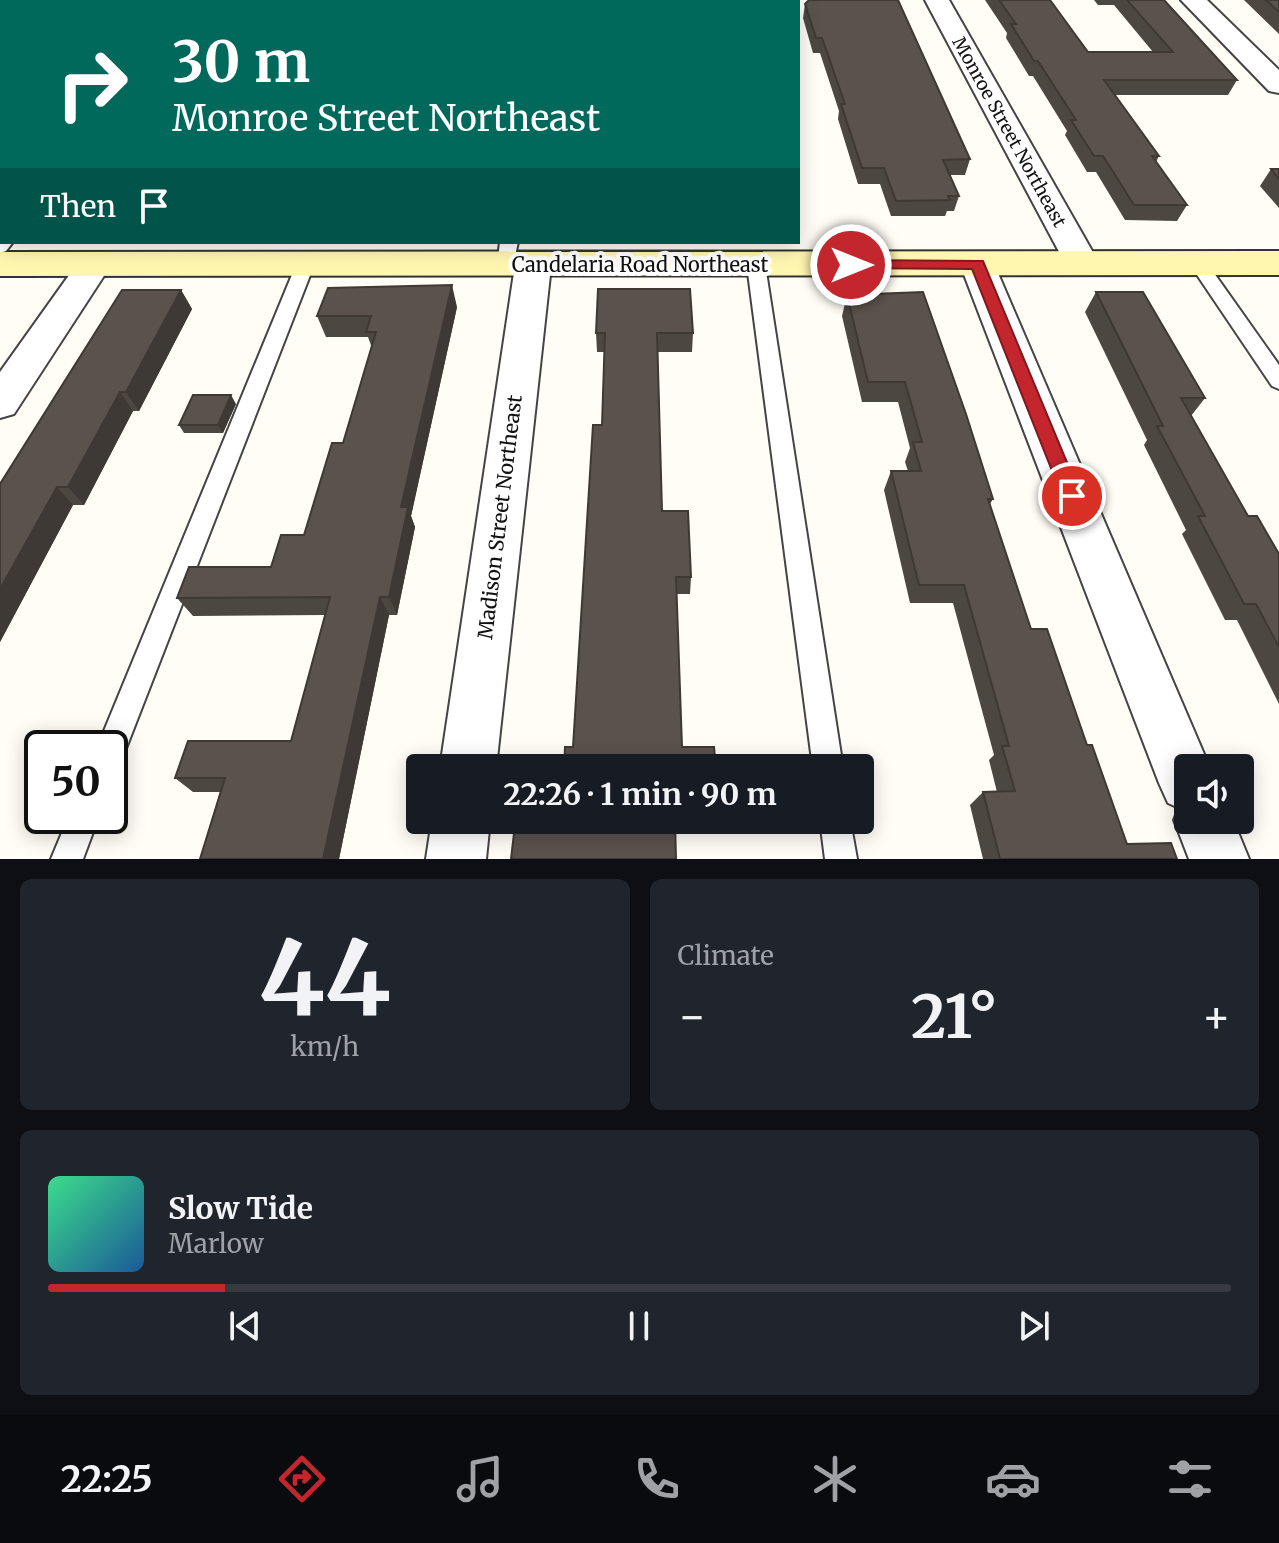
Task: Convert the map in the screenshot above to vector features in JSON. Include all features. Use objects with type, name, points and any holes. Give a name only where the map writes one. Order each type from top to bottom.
[{"type":"main road","name":"Candelaria Road Northeast","points":[[0,264],[305,265],[516,258],[756,265],[1279,263]]},
{"type":"street","name":"Monroe Street Northeast","points":[[937,0],[1082,263]]},
{"type":"street","points":[[1193,0],[1279,85]]},
{"type":"street","name":"Madison Street Northeast","points":[[469,754],[516,258]]},
{"type":"street","points":[[977,264],[1176,754]]},
{"type":"street","points":[[0,403],[94,265]]},
{"type":"street","points":[[456,859],[459,834]]},
{"type":"street","points":[[1209,834],[1219,859]]},
{"type":"lane","points":[[1198,263],[1279,381]]},
{"type":"lane","points":[[118,730],[305,265]]},
{"type":"lane","points":[[756,265],[826,754]]},
{"type":"lane","points":[[67,859],[77,834]]},
{"type":"lane","points":[[837,834],[841,859]]},
{"type":"building","points":[[809,0],[898,0],[970,159],[943,160],[959,196],[948,196],[950,200],[896,201],[884,168],[862,168],[841,104],[845,104],[822,38],[816,38],[805,4]]},
{"type":"building","points":[[999,0],[1050,0],[1088,52],[1173,52],[1127,0],[1164,0],[1237,80],[1104,80],[1159,156],[1152,156],[1187,205],[1134,205],[1103,156],[1094,156],[1071,120],[1076,120],[1038,61],[1034,61],[1011,24],[1016,24]]},
{"type":"building","points":[[1266,0],[1279,0],[1279,12]]},
{"type":"building","points":[[452,285],[401,507],[408,507],[389,597],[380,597],[323,859],[200,859],[225,778],[175,778],[188,741],[291,741],[330,597],[177,598],[189,567],[271,567],[281,535],[304,535],[332,443],[343,443],[376,332],[366,332],[371,316],[317,316],[328,288]]},
{"type":"building","points":[[598,289],[690,289],[693,333],[657,333],[662,511],[688,511],[691,577],[676,577],[682,747],[714,747],[715,754],[565,754],[565,747],[573,747],[593,425],[602,425],[605,333],[596,333]]},
{"type":"building","points":[[122,290],[181,290],[126,392],[120,392],[68,487],[57,487],[0,589],[0,484]]},
{"type":"building","points":[[923,292],[966,414],[993,499],[988,499],[1031,629],[1047,629],[1087,745],[1092,745],[1127,844],[1171,843],[1177,859],[1000,859],[983,792],[1015,791],[1002,746],[1009,746],[964,585],[919,585],[891,471],[921,471],[913,442],[922,442],[905,382],[868,382],[847,295]]},
{"type":"building","points":[[1096,292],[1143,292],[1205,398],[1181,398],[1248,516],[1257,516],[1279,554],[1279,647],[1256,604],[1244,604],[1198,516],[1205,516],[1157,426],[1163,426]]},
{"type":"building","points":[[193,395],[231,395],[218,425],[179,425]]},
{"type":"building","points":[[514,834],[675,834],[676,859],[511,859]]},
{"type":"route","points":[[851,265],[977,264],[1072,496]]}]
